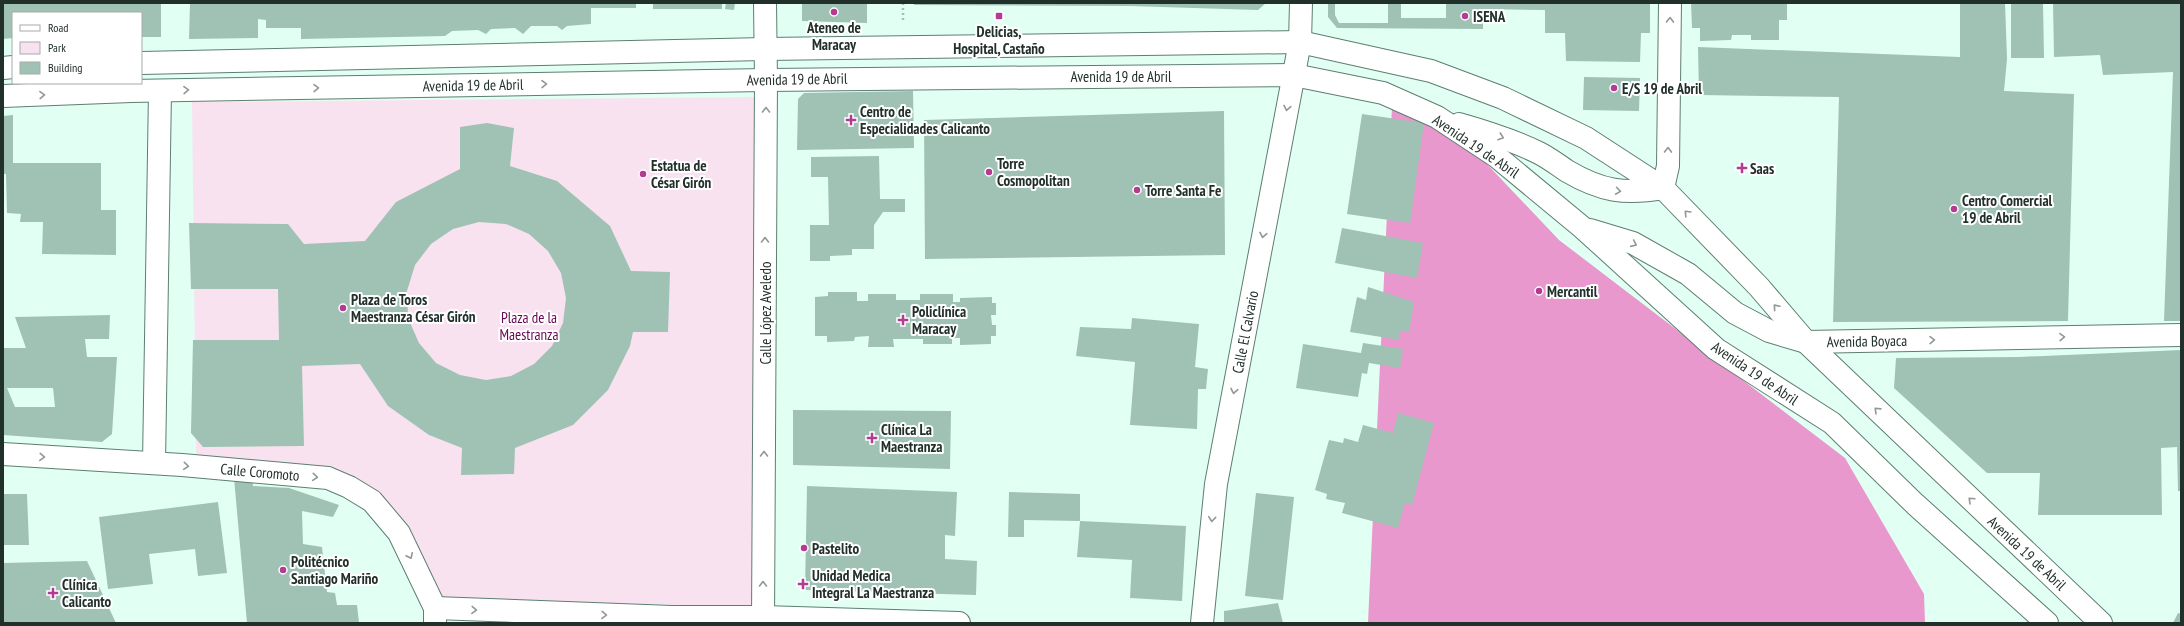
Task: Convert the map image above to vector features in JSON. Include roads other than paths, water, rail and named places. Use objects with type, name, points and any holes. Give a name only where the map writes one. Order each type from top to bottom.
[{"type":"street","name":"Calle López Aveledo","points":[[763,620],[766,80],[764,3]]},
{"type":"street","name":"Calle El Calvario","points":[[1202,623],[1216,484],[1300,42],[1301,3]]},
{"type":"street","points":[[1437,117],[1504,137],[1541,154],[1568,172],[1594,185],[1618,192],[1644,192],[1663,188],[1668,166],[1670,3]]},
{"type":"street","name":"Avenida 19 de Abril","points":[[142,63],[765,49],[1300,42],[1431,71],[1504,98],[1586,138],[1663,188],[1760,287],[1806,342],[2101,623]]},
{"type":"street","name":"Avenida 19 de Abril","points":[[3,96],[160,91],[766,80],[1294,75],[1383,93],[1437,117],[1496,156],[1583,228],[1716,349],[1832,423],[1915,504],[2047,623]]},
{"type":"street","points":[[154,463],[160,91]]},
{"type":"street","name":"Avenida Boyaca","points":[[1583,228],[1633,243],[1688,274],[1735,313],[1769,330],[1806,342],[2181,335]]},
{"type":"street","name":"Calle Coromoto","points":[[3,454],[154,463],[328,478],[349,487],[372,501],[399,533],[435,615]]},
{"type":"street","points":[[435,615],[672,617],[959,623]]},
{"type":"place","name":"Ateneo de Maracay","points":[[834,12]]},
{"type":"place","name":"Delicias, Hospital, Castaño","points":[[999,16]]},
{"type":"place","name":"ISENA","points":[[1465,16]]},
{"type":"place","name":"E/S 19 de Abril","points":[[1614,88]]},
{"type":"place","name":"Centro de Especialidades Calicanto","points":[[851,120]]},
{"type":"place","name":"Saas","points":[[1742,168]]},
{"type":"place","name":"Torre Cosmopolitan","points":[[989,172]]},
{"type":"place","name":"Estatua de César Girón","points":[[643,174]]},
{"type":"place","name":"Torre Santa Fe","points":[[1137,190]]},
{"type":"place","name":"Centro Comercial 19 de Abril","points":[[1954,209]]},
{"type":"place","name":"Mercantil","points":[[1539,291]]},
{"type":"place","name":"Plaza de Toros Maestranza César Girón","points":[[343,308]]},
{"type":"place","name":"Policlínica Maracay","points":[[903,320]]},
{"type":"place","name":"Clínica La Maestranza","points":[[872,438]]},
{"type":"place","name":"Pastelito","points":[[804,548]]},
{"type":"place","name":"Politécnico Santiago Mariño","points":[[283,570]]},
{"type":"place","name":"Unidad Medica Integral La Maestranza","points":[[803,584]]},
{"type":"place","name":"Clínica Calicanto","points":[[53,593]]},
{"type":"park label","name":"Plaza de la Maestranza","points":[[529,326]]}]
